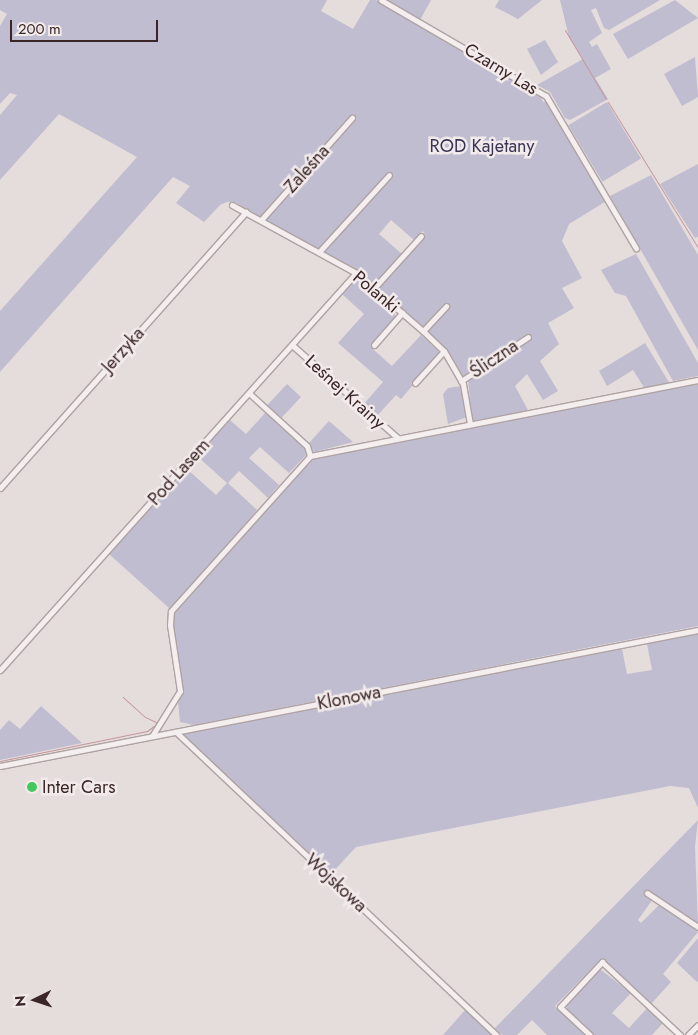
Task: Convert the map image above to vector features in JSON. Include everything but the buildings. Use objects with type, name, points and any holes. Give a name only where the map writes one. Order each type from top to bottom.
[{"type":"street","name":"Czarny Las","points":[[381,0],[546,96],[636,248]]},
{"type":"street","name":"Zaleśna","points":[[262,220],[352,118]]},
{"type":"street","points":[[319,252],[389,175]]},
{"type":"street","name":"Polanki","points":[[232,205],[356,273],[423,331],[444,351],[461,381],[470,424]]},
{"type":"street","name":"Jerzyka","points":[[0,488],[246,212]]},
{"type":"street","points":[[374,288],[421,236]]},
{"type":"street","name":"Pod Lasem","points":[[0,670],[250,394],[356,273]]},
{"type":"street","points":[[423,331],[446,306]]},
{"type":"street","points":[[374,345],[402,313]]},
{"type":"street","name":"Śliczna","points":[[461,381],[528,337]]},
{"type":"street","name":"Leśnej Krainy","points":[[292,345],[398,438]]},
{"type":"street","points":[[414,384],[444,351]]},
{"type":"street","points":[[152,736],[180,691],[169,620],[171,611],[310,456],[698,380]]},
{"type":"street","points":[[250,394],[307,446],[310,456]]},
{"type":"street","name":"Klonowa","points":[[0,766],[698,630]]},
{"type":"street","name":"Wojskowa","points":[[176,732],[496,1035]]},
{"type":"street","points":[[647,893],[698,927]]},
{"type":"street","points":[[590,1035],[560,1007],[602,962],[680,1035]]},
{"type":"street","points":[[688,1035],[698,1025]]},
{"type":"green space","name":"ROD Kajetany","points":[[0,0],[327,0],[321,11],[353,29],[370,0],[376,0],[538,91],[543,102],[548,101],[608,200],[569,224],[562,241],[582,278],[562,288],[574,308],[548,323],[559,344],[540,361],[558,391],[543,400],[527,374],[515,386],[529,412],[472,422],[468,379],[530,338],[527,334],[462,378],[426,331],[448,306],[444,304],[423,328],[379,288],[425,235],[423,231],[414,240],[391,220],[379,234],[402,254],[374,284],[324,253],[391,175],[389,172],[319,251],[265,220],[354,119],[352,116],[260,217],[235,202],[227,202],[220,205],[204,222],[176,203],[190,186],[173,177],[0,372],[0,311],[137,157],[59,114],[0,180],[0,115],[17,95],[10,93],[0,104],[0,26],[7,14],[0,10]]},
{"type":"green space","points":[[385,0],[431,0],[420,20]]},
{"type":"green space","points":[[499,0],[542,0],[518,19],[495,7]]},
{"type":"green space","points":[[560,0],[660,0],[609,30],[604,28],[596,8],[591,10],[602,33],[589,42],[592,47],[597,44],[611,69],[595,78],[608,99],[570,120],[565,118],[550,92],[537,85],[583,59],[569,37]]},
{"type":"green space","points":[[675,0],[698,18],[628,59],[613,34]]},
{"type":"green space","points":[[545,40],[558,62],[541,75],[527,49]]},
{"type":"green space","points":[[695,57],[698,97],[682,106],[664,74]]},
{"type":"green space","points":[[607,102],[641,159],[602,182],[568,125]]},
{"type":"green space","points":[[698,164],[698,237],[695,238],[660,184]]},
{"type":"green space","points":[[651,175],[698,255],[698,350],[610,196]]},
{"type":"green space","points":[[636,254],[698,363],[698,376],[673,381],[626,296],[615,293],[601,270]]},
{"type":"green space","points":[[360,280],[395,311],[395,317],[371,347],[375,351],[392,366],[421,335],[440,353],[401,399],[396,395],[377,416],[363,405],[383,382],[338,343],[364,314],[342,294],[355,281]]},
{"type":"green space","points":[[645,343],[670,384],[645,389],[633,370],[607,386],[599,371]]},
{"type":"green space","points":[[698,382],[698,626],[194,725],[180,722],[169,608],[109,554],[187,469],[216,495],[227,483],[197,456],[230,420],[246,434],[266,412],[305,448],[306,455],[289,473],[260,447],[249,458],[279,485],[268,498],[239,471],[228,483],[257,510],[191,587],[312,458]]},
{"type":"green space","points":[[287,384],[301,397],[280,419],[267,406]]},
{"type":"green space","points":[[461,386],[467,417],[448,424],[443,394],[448,388]]},
{"type":"green space","points":[[329,421],[353,442],[314,452],[309,443]]},
{"type":"green space","points":[[698,633],[698,808],[689,788],[670,786],[356,847],[331,874],[181,733],[622,649],[627,674],[652,670],[647,644]]},
{"type":"green space","points":[[41,706],[82,743],[0,760],[0,730],[9,720],[20,729]]},
{"type":"green space","points":[[698,820],[695,846],[698,925],[653,899],[638,920],[641,923],[660,904],[698,932],[663,974],[671,982],[651,1004],[602,958],[555,1006],[586,1035],[547,1035],[532,1020],[517,1035],[503,1035],[494,1029]]},
{"type":"green space","points":[[698,938],[698,981],[697,982],[677,963]]},
{"type":"green space","points":[[600,969],[631,993],[612,1013],[629,1028],[647,1008],[663,1023],[652,1035],[594,1035],[567,1009],[567,1003]]},
{"type":"green space","points":[[466,1009],[492,1035],[443,1035]]},
{"type":"waterway","points":[[565,30],[606,99]]},
{"type":"waterway","points":[[608,102],[698,248]]},
{"type":"waterway","points":[[0,761],[147,731],[158,723],[145,717],[123,697]]},
{"type":"place","name":"Inter Cars","points":[[32,787]]}]
